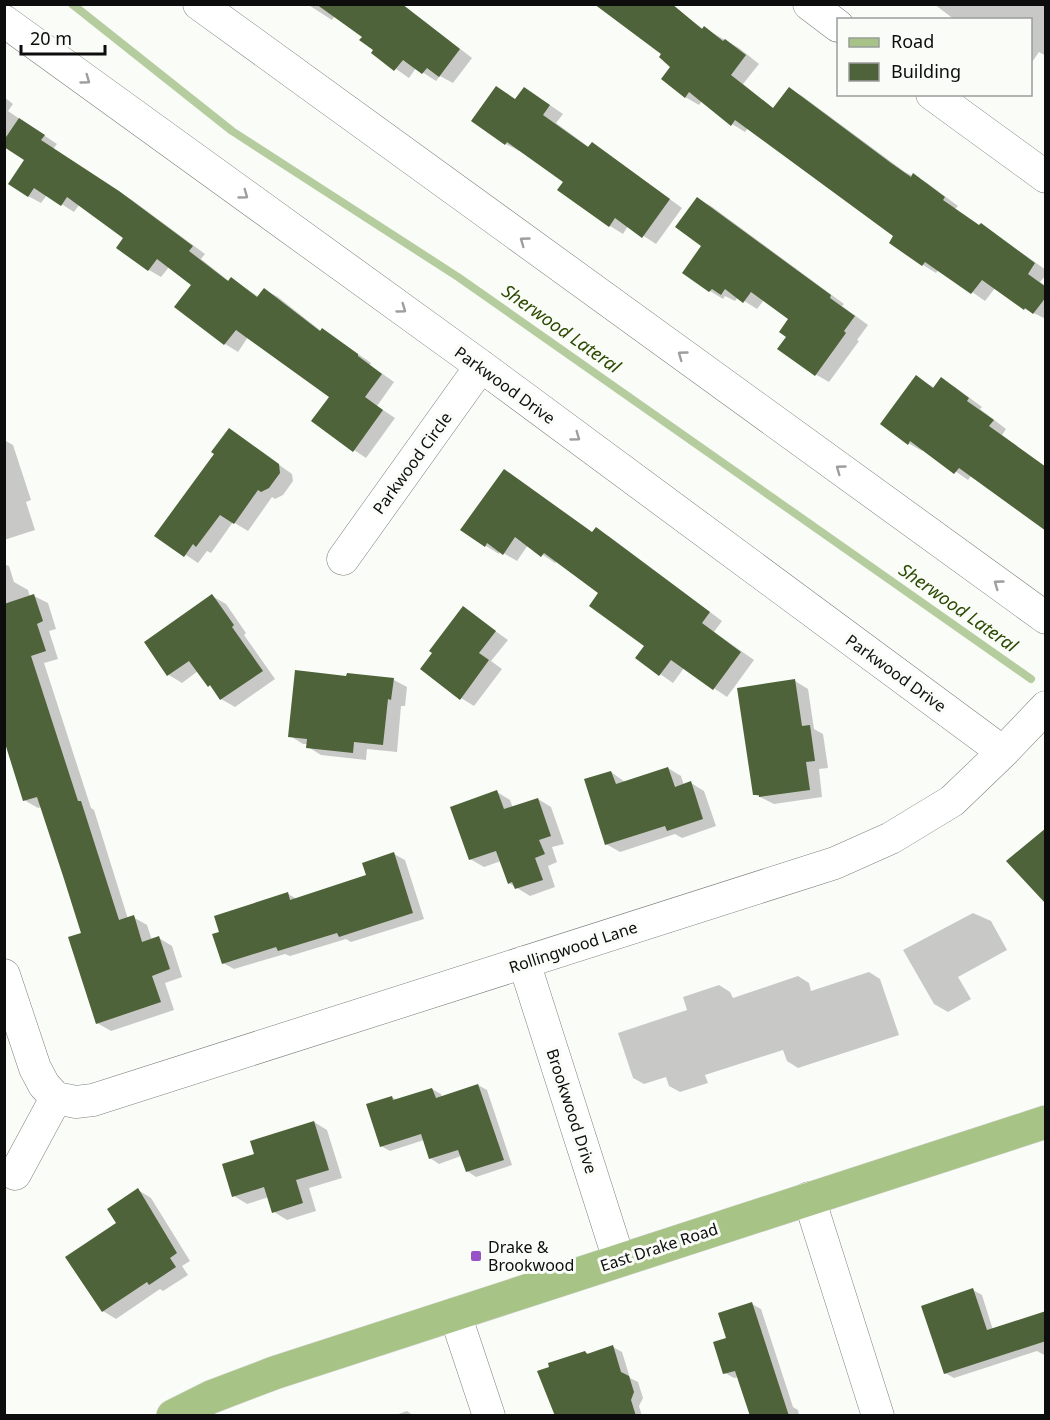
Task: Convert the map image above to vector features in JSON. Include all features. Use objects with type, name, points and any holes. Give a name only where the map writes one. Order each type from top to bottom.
[{"type":"main road","name":"East Drake Road","points":[[173,1416],[211,1397],[274,1373],[1046,1122]]},
{"type":"street","points":[[199,4],[1046,618]]},
{"type":"street","points":[[809,4],[837,25]]},
{"type":"street","name":"Parkwood Drive","points":[[4,21],[481,366],[1003,752]]},
{"type":"street","points":[[935,96],[1046,177]]},
{"type":"street","name":"Parkwood Circle","points":[[343,559],[481,366]]},
{"type":"street","name":"Rollingwood Lane","points":[[56,1098],[75,1102],[93,1100],[835,863],[891,838],[952,801],[1046,707]]},
{"type":"street","name":"Brookwood Drive","points":[[524,962],[620,1260]]},
{"type":"street","points":[[4,975],[35,1068],[44,1085],[56,1098],[15,1174]]},
{"type":"street","points":[[809,1198],[878,1416]]},
{"type":"street","points":[[455,1314],[489,1416]]},
{"type":"building","points":[[316,4],[402,4],[460,49],[439,77],[427,68],[422,74],[403,60],[394,71],[371,53],[373,50],[359,40],[362,37]]},
{"type":"building","points":[[594,4],[672,4],[702,29],[704,26],[746,55],[731,75],[773,108],[789,87],[891,163],[911,177],[913,173],[945,197],[943,200],[979,225],[981,223],[1035,263],[1028,274],[1046,287],[1046,297],[1033,314],[982,280],[971,294],[925,262],[922,266],[889,243],[893,236],[735,120],[731,126],[689,92],[685,98],[661,79],[670,67],[659,57],[661,54]]},
{"type":"building","points":[[496,86],[515,99],[524,87],[550,105],[543,115],[588,147],[592,142],[670,199],[642,238],[615,218],[609,227],[557,190],[563,182],[507,142],[505,145],[471,121]]},
{"type":"building","points":[[19,118],[45,135],[41,140],[119,191],[193,246],[189,251],[228,281],[231,277],[257,297],[264,288],[320,331],[322,328],[358,354],[382,374],[365,397],[383,410],[353,452],[311,421],[329,397],[236,330],[224,345],[174,307],[191,285],[157,259],[148,271],[116,248],[123,238],[67,197],[61,206],[34,188],[28,197],[8,184],[24,160],[4,147],[4,140]]},
{"type":"building","points":[[697,197],[831,295],[830,298],[855,316],[844,331],[846,333],[815,376],[777,349],[786,337],[779,332],[788,319],[751,292],[743,303],[725,289],[721,295],[712,289],[709,292],[682,273],[701,246],[675,227]]},
{"type":"building","points":[[916,375],[933,388],[941,377],[969,398],[967,401],[994,420],[989,426],[1046,467],[1046,531],[959,468],[954,474],[910,441],[908,445],[880,424]]},
{"type":"building","points":[[229,428],[279,464],[280,473],[269,488],[261,492],[258,490],[234,524],[220,515],[196,547],[193,544],[184,557],[154,536],[214,454],[211,452]]},
{"type":"building","points":[[504,469],[592,532],[596,527],[710,612],[702,623],[741,652],[713,690],[671,660],[659,676],[635,658],[644,646],[589,606],[598,593],[544,553],[541,557],[515,537],[503,555],[487,543],[485,547],[460,530]]},
{"type":"building","points":[[34,594],[43,621],[37,624],[46,651],[31,656],[119,920],[134,915],[142,942],[159,936],[170,969],[152,976],[161,1002],[96,1024],[68,937],[81,933],[64,879],[37,797],[23,801],[4,740],[4,604]]},
{"type":"building","points":[[212,594],[263,671],[220,700],[189,661],[167,676],[144,642]]},
{"type":"building","points":[[463,606],[496,631],[479,653],[489,660],[460,700],[420,669],[432,653],[429,651]]},
{"type":"building","points":[[295,670],[346,676],[347,673],[394,678],[391,700],[388,699],[383,745],[354,742],[353,753],[306,748],[307,739],[288,737]]},
{"type":"building","points":[[795,679],[802,726],[810,725],[815,761],[806,762],[810,790],[759,797],[759,795],[753,795],[737,688]]},
{"type":"building","points":[[668,767],[675,787],[691,781],[703,819],[667,831],[665,826],[605,845],[584,779],[611,771],[616,784]]},
{"type":"building","points":[[497,790],[504,809],[538,798],[551,836],[539,840],[545,854],[535,858],[543,880],[515,889],[512,882],[508,884],[496,851],[469,860],[450,807]]},
{"type":"building","points":[[1046,828],[1046,904],[1006,861]]},
{"type":"building","points":[[394,852],[413,913],[339,937],[337,933],[278,951],[276,947],[222,964],[212,934],[219,932],[214,916],[288,892],[290,900],[366,875],[362,863]]},
{"type":"building","points":[[478,1084],[504,1160],[466,1172],[458,1150],[429,1159],[421,1134],[380,1147],[366,1104],[392,1096],[393,1100],[432,1088],[436,1098]]},
{"type":"building","points":[[314,1121],[329,1170],[296,1180],[303,1203],[272,1213],[264,1187],[232,1197],[222,1164],[254,1154],[250,1141]]},
{"type":"building","points":[[138,1188],[177,1253],[170,1258],[176,1267],[149,1285],[147,1282],[102,1312],[65,1257],[116,1223],[107,1209]]},
{"type":"building","points":[[973,1288],[987,1330],[1046,1311],[1046,1341],[944,1374],[921,1306]]},
{"type":"building","points":[[752,1302],[789,1416],[750,1416],[735,1371],[723,1374],[713,1342],[726,1338],[718,1313]]},
{"type":"building","points":[[613,1345],[621,1372],[629,1376],[634,1392],[631,1400],[636,1416],[555,1416],[537,1371],[549,1367],[548,1363]]},
{"type":"waterway","name":"Sherwood Lateral","points":[[72,4],[232,131],[458,277],[1031,679]]},
{"type":"place","name":"Drake & Brookwood","points":[[476,1256]]}]
